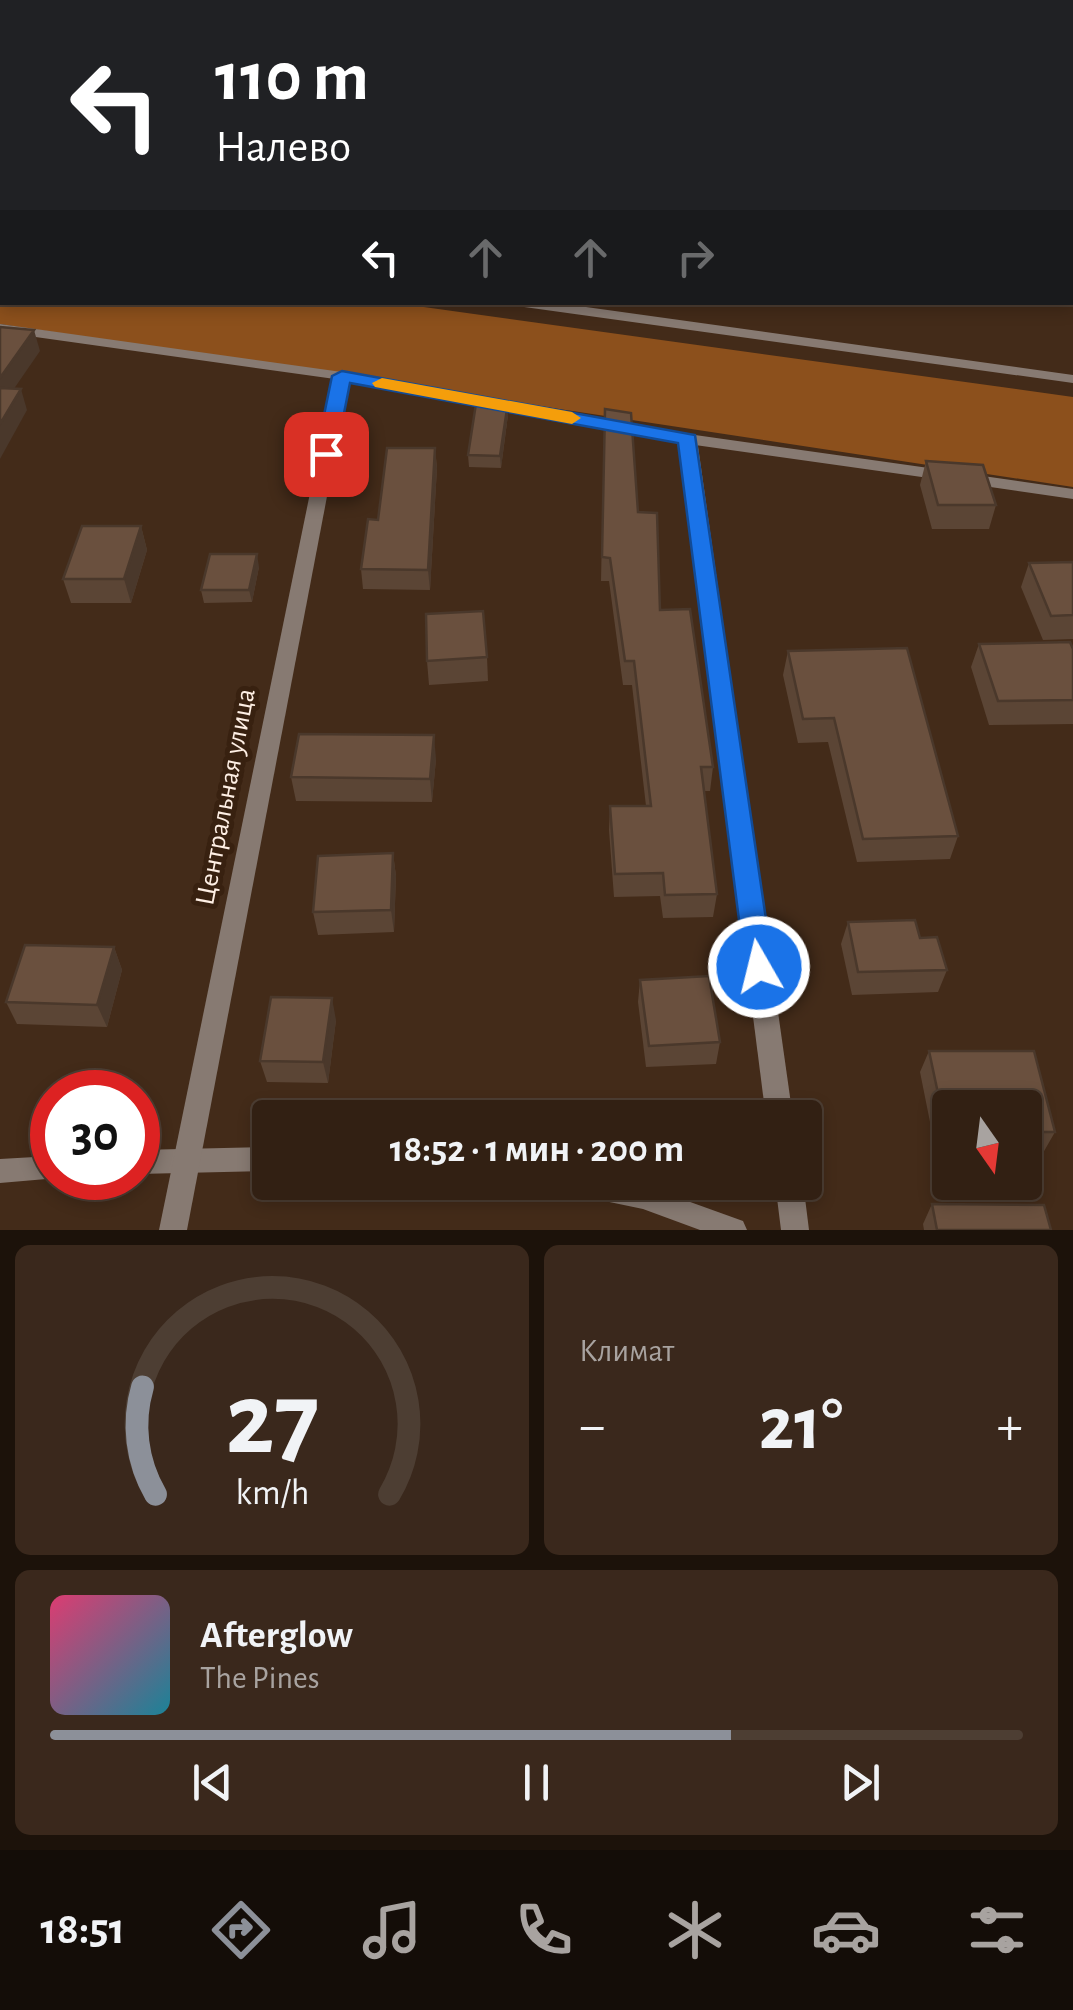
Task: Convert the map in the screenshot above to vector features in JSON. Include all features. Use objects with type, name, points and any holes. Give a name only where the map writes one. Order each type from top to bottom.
[{"type":"street","name":"Центральная улица","points":[[173,1230],[184,1158],[342,376]]},
{"type":"street","points":[[688,439],[778,1100]]},
{"type":"street","points":[[791,1200],[795,1230]]},
{"type":"lane","points":[[540,305],[1073,379]]},
{"type":"lane","points":[[0,328],[342,376],[688,439],[1073,494]]},
{"type":"lane","points":[[160,1160],[252,1159]]},
{"type":"lane","points":[[0,1172],[30,1170]]},
{"type":"lane","points":[[651,1200],[734,1230]]},
{"type":"shaded area","points":[[0,305],[409,305],[1073,397],[1073,487],[0,324]]},
{"type":"building","points":[[0,327],[34,330],[0,378]]},
{"type":"building","points":[[0,388],[21,389],[0,424]]},
{"type":"building","points":[[477,397],[508,402],[500,456],[468,455]]},
{"type":"building","points":[[605,409],[631,413],[638,512],[657,513],[660,610],[690,609],[713,767],[701,767],[717,894],[665,895],[663,873],[615,874],[610,806],[651,806],[634,661],[625,661],[610,558],[602,557]]},
{"type":"building","points":[[387,448],[435,448],[428,570],[361,569],[368,519],[378,520]]},
{"type":"building","points":[[926,461],[983,465],[996,505],[938,505]]},
{"type":"building","points":[[82,526],[141,526],[124,579],[63,579]]},
{"type":"building","points":[[210,554],[257,554],[249,590],[201,590]]},
{"type":"building","points":[[1073,562],[1073,615],[1051,616],[1029,563]]},
{"type":"building","points":[[483,611],[487,657],[427,661],[426,614]]},
{"type":"building","points":[[1070,642],[1073,700],[998,701],[979,644]]},
{"type":"building","points":[[907,648],[958,836],[863,839],[834,718],[803,719],[788,651]]},
{"type":"building","points":[[299,734],[434,735],[430,779],[291,777]]},
{"type":"building","points":[[393,853],[391,910],[313,912],[318,856]]},
{"type":"building","points":[[915,920],[920,938],[937,937],[947,970],[858,972],[848,922]]},
{"type":"building","points":[[25,945],[114,947],[97,1005],[6,1002]]},
{"type":"building","points":[[709,976],[720,1042],[649,1046],[640,980]]},
{"type":"building","points":[[271,997],[332,998],[323,1062],[260,1061]]},
{"type":"building","points":[[929,1051],[1034,1051],[1055,1132],[1042,1132],[1042,1090],[937,1090]]},
{"type":"building","points":[[932,1204],[1044,1205],[1051,1230],[937,1230]]},
{"type":"slow traffic","points":[[382,383],[572,418]]},
{"type":"route","points":[[326,454],[342,376],[688,439],[759,967]]}]
